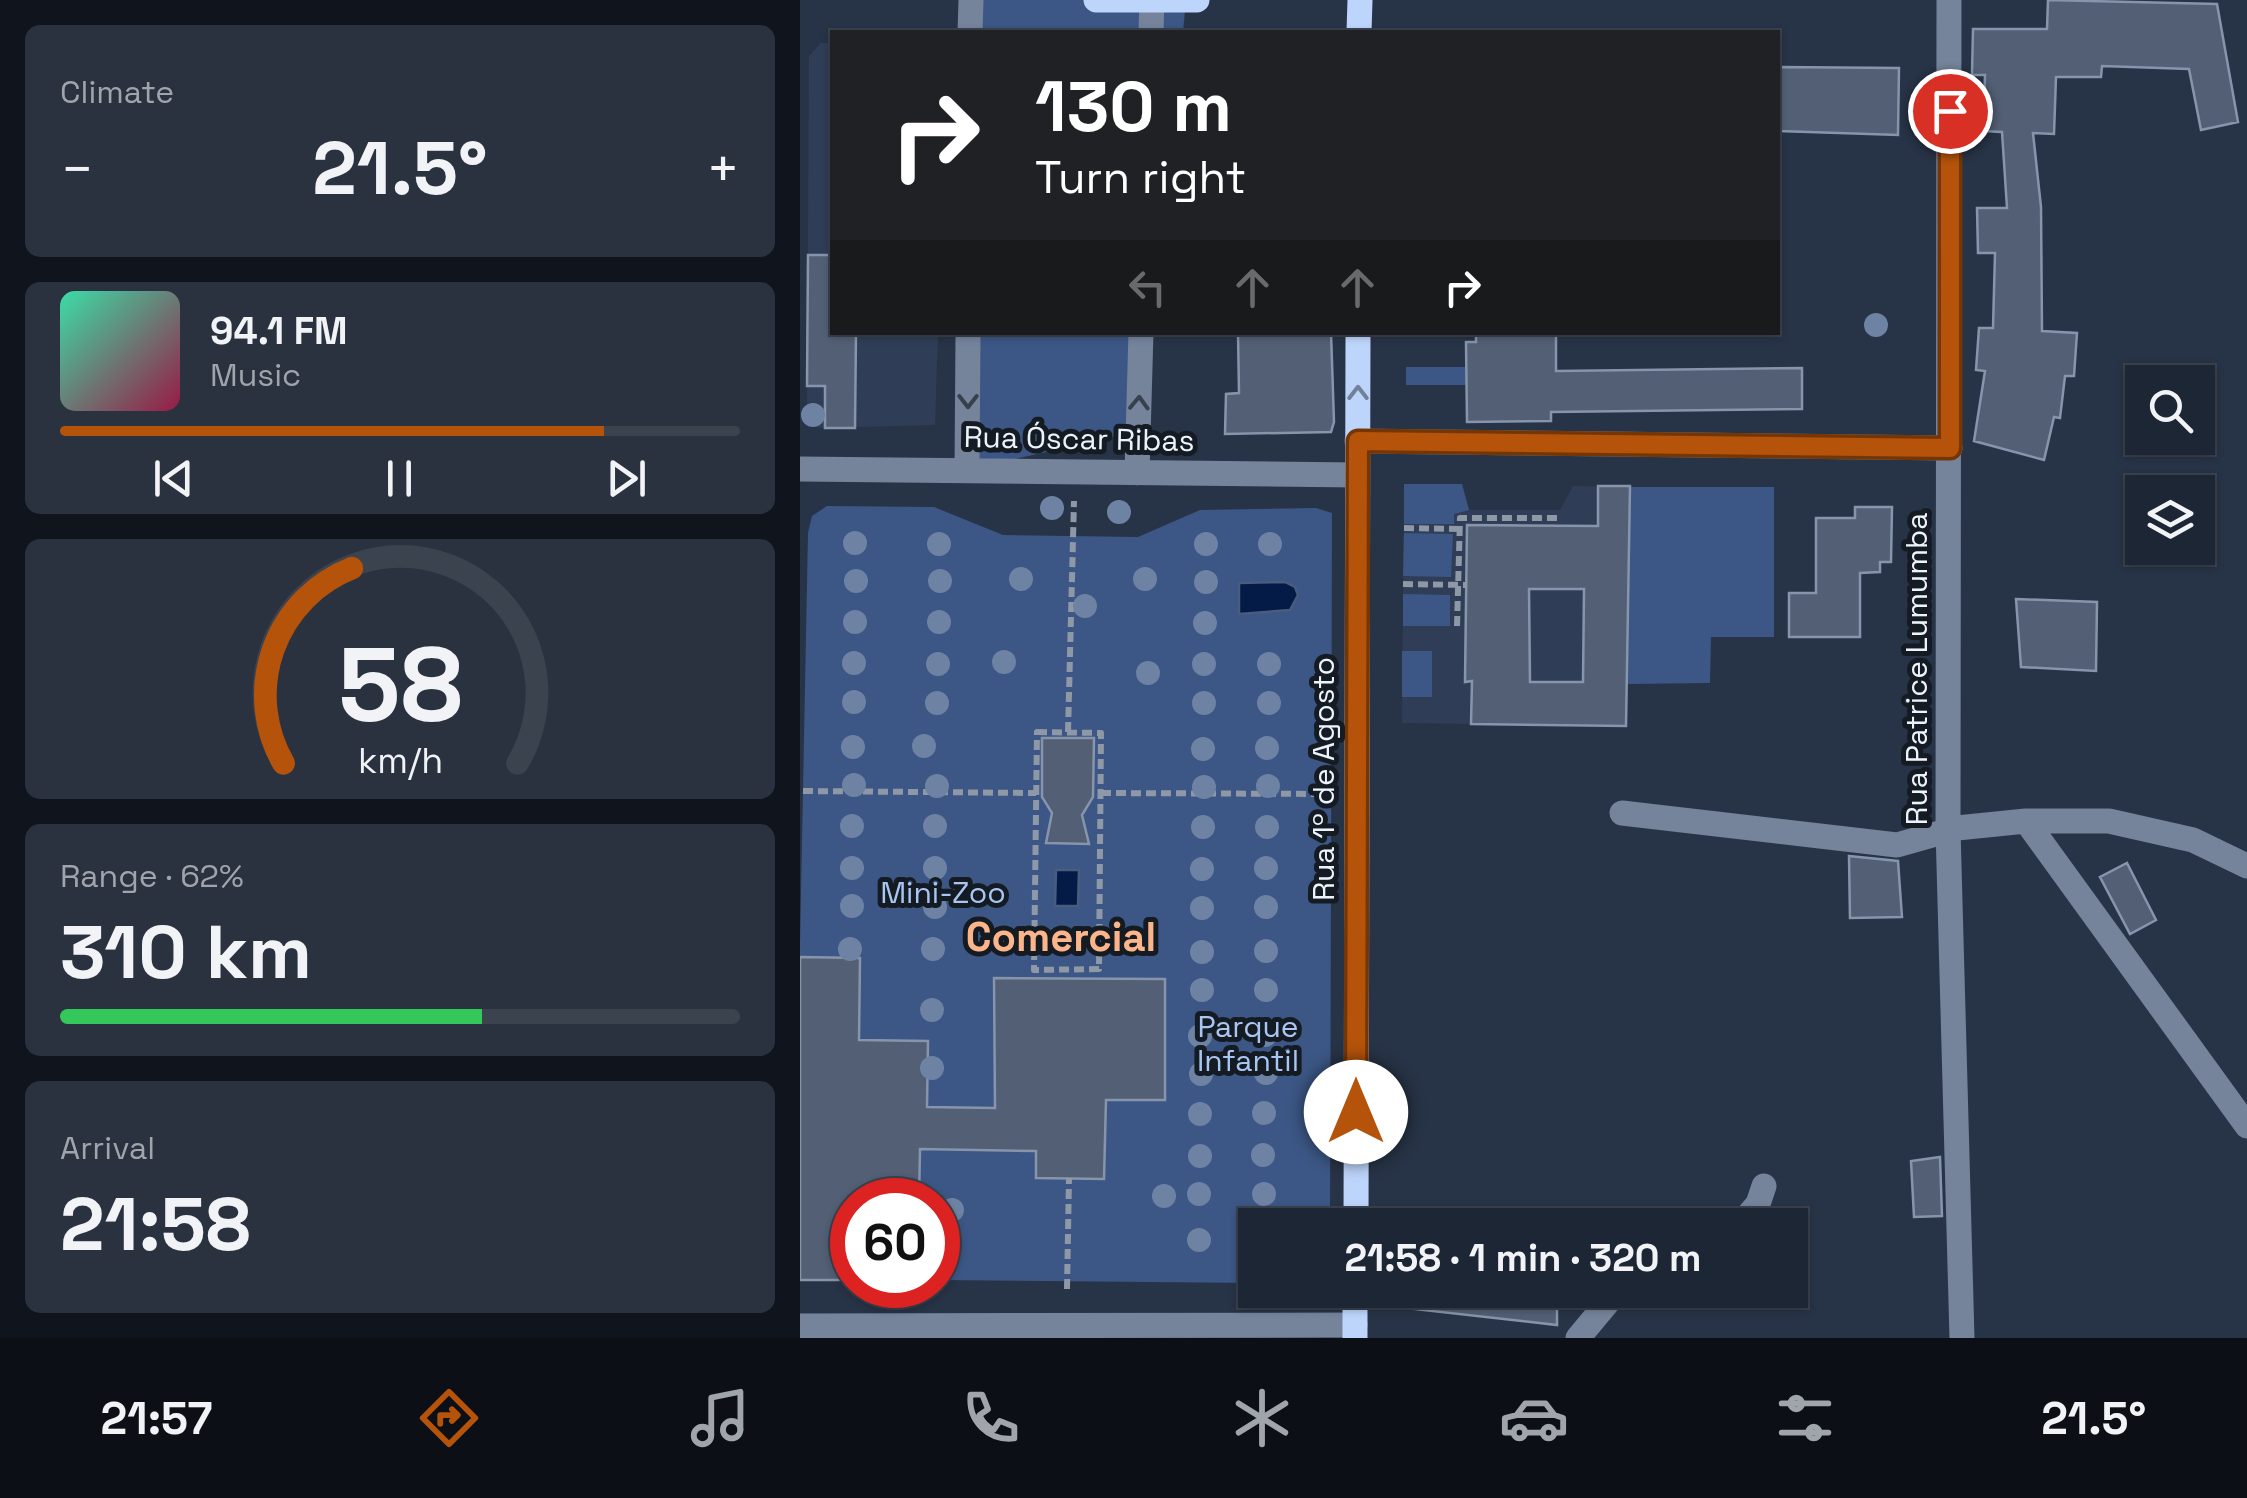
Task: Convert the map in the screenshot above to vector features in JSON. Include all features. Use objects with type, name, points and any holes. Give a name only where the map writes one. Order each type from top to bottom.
[{"type":"main road","points":[[1096,0],[1198,0]]},
{"type":"main road","points":[[1359,30],[1360,0]]},
{"type":"main road","name":"Rua 1º de Agosto","points":[[1356,1208],[1358,335]]},
{"type":"street","points":[[970,0],[970,30]]},
{"type":"street","name":"Rua Patrice Lumumba","points":[[1949,0],[1948,829],[1962,1338]]},
{"type":"street","points":[[1151,30],[1152,1]]},
{"type":"street","points":[[968,335],[968,470]]},
{"type":"street","points":[[1137,473],[1141,335]]},
{"type":"street","points":[[1358,441],[1950,448]]},
{"type":"street","name":"Rua Óscar Ribas","points":[[800,469],[1357,475]]},
{"type":"street","points":[[1622,813],[1897,845],[1948,829],[2026,821],[2110,820],[2193,840],[2247,866]]},
{"type":"street","points":[[2026,821],[2247,1126]]},
{"type":"street","points":[[1755,1208],[1764,1186]]},
{"type":"street","points":[[1578,1338],[1603,1308]]},
{"type":"street","points":[[800,1326],[1355,1332]]},
{"type":"path","points":[[1068,732],[1074,501]]},
{"type":"path","points":[[1457,626],[1462,585],[1460,518],[1560,518]]},
{"type":"path","points":[[1404,528],[1460,529]]},
{"type":"path","points":[[1403,584],[1462,585]]},
{"type":"path","points":[[1037,732],[1101,733],[1101,793],[1099,969],[1034,970],[1037,732]]},
{"type":"path","points":[[803,790],[1036,793]]},
{"type":"path","points":[[1101,793],[1334,794]]},
{"type":"path","points":[[1067,1290],[1069,1178]]},
{"type":"shaded area","points":[[821,43],[830,43],[830,335],[938,335],[935,425],[819,428],[807,413],[809,56]]},
{"type":"shaded area","points":[[1404,484],[1462,484],[1469,510],[1560,510],[1573,486],[1630,487],[1626,726],[1402,723]]},
{"type":"shaded area","points":[[1285,582],[1295,587],[1298,595],[1290,610],[1239,614],[1239,583]]},
{"type":"shaded area","points":[[1056,870],[1079,870],[1078,906],[1055,906]]},
{"type":"green space","points":[[962,0],[1186,0],[1183,30],[962,30]]},
{"type":"green space","points":[[966,335],[1153,335],[1143,430],[967,470]]},
{"type":"green space","points":[[1406,367],[1467,367],[1467,385],[1406,385]]},
{"type":"green space","points":[[1404,484],[1462,484],[1469,510],[1454,514],[1454,524],[1404,524]]},
{"type":"green space","points":[[1630,487],[1774,487],[1774,637],[1711,637],[1710,683],[1627,684]]},
{"type":"green space","points":[[827,506],[934,507],[1003,535],[1138,537],[1200,510],[1316,508],[1332,513],[1330,1208],[1238,1208],[1238,1283],[960,1280],[960,1178],[830,1178],[830,1279],[800,1277],[800,944],[808,533],[812,516]]},
{"type":"green space","points":[[1404,533],[1453,534],[1451,577],[1403,576]]},
{"type":"green space","points":[[1403,594],[1450,595],[1450,626],[1403,626]]},
{"type":"green space","points":[[1402,651],[1432,651],[1432,697],[1402,697]]},
{"type":"building","points":[[2048,0],[2217,4],[2238,122],[2201,130],[2189,69],[2102,66],[2101,77],[2056,77],[2054,134],[2033,133],[2041,207],[2042,331],[2077,333],[2074,376],[2065,376],[2060,418],[2054,417],[2044,460],[1974,441],[1985,371],[1976,370],[1979,328],[1993,328],[1995,253],[1978,253],[1977,208],[2007,208],[2002,132],[1983,131],[1985,75],[1972,75],[1973,29],[2047,29]]},
{"type":"building","points":[[1780,67],[1899,68],[1898,135],[1780,131]]},
{"type":"building","points":[[808,255],[830,255],[830,335],[856,335],[855,428],[825,428],[825,386],[807,386]]},
{"type":"building","points":[[1238,335],[1331,335],[1331,432],[1225,434],[1226,394],[1239,393]]},
{"type":"building","points":[[1476,335],[1556,335],[1556,371],[1802,368],[1802,409],[1551,412],[1551,421],[1467,422],[1466,342],[1476,342]]},
{"type":"building","points":[[1598,486],[1630,486],[1626,726],[1471,724],[1472,681],[1465,682],[1467,525],[1598,526]],"holes":[[[1529,589],[1584,589],[1583,682],[1530,682]]]},
{"type":"building","points":[[1855,507],[1892,507],[1891,562],[1880,562],[1880,572],[1860,573],[1860,637],[1789,637],[1789,593],[1816,593],[1816,518],[1855,518]]},
{"type":"building","points":[[2016,599],[2097,602],[2096,671],[2021,667]]},
{"type":"building","points":[[1042,738],[1094,738],[1093,797],[1082,815],[1089,844],[1046,843],[1052,813],[1042,797]]},
{"type":"building","points":[[1849,856],[1898,861],[1902,917],[1850,918]]},
{"type":"building","points":[[2127,863],[2156,920],[2130,934],[2100,877]]},
{"type":"building","points":[[800,957],[860,958],[859,1040],[928,1041],[927,1107],[995,1108],[994,978],[1165,979],[1165,1100],[1106,1100],[1104,1179],[1036,1178],[1036,1151],[920,1149],[919,1178],[830,1178],[830,1280],[800,1280]]},
{"type":"building","points":[[1940,1157],[1942,1216],[1914,1217],[1911,1161]]},
{"type":"building","points":[[1405,1308],[1557,1308],[1557,1325]]},
{"type":"district","name":"Comercial","points":[[1061,937]]},
{"type":"route","points":[[1356,1112],[1358,441],[1950,448],[1950,111]]},
{"type":"park label","name":"Mini-Zoo","points":[[943,893]]},
{"type":"park label","name":"Parque Infantil","points":[[1248,1044]]}]
